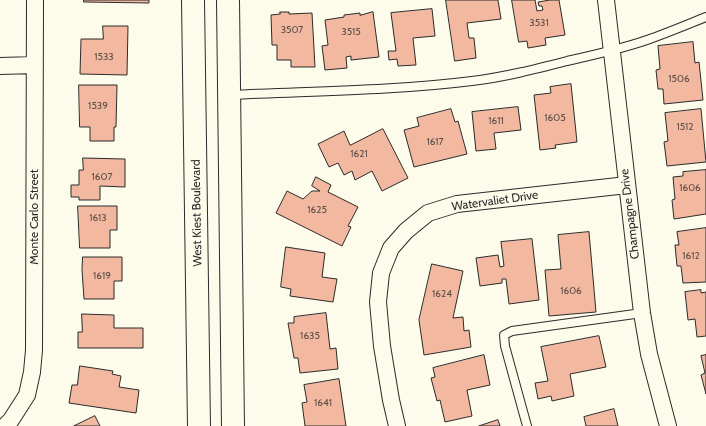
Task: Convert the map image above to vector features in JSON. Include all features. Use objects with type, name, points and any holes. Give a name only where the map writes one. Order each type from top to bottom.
[{"type":"main road","name":"West Kiest Boulevard","points":[[194,0],[200,426]]},
{"type":"main road","points":[[228,0],[233,426]]},
{"type":"main road","points":[[199,371],[232,370]]},
{"type":"street","name":"Monte Carlo Street","points":[[5,426],[11,420],[27,395],[32,372],[34,350],[35,0]]},
{"type":"street","name":"Champagne Drive","points":[[606,0],[642,313],[649,354],[668,426]]},
{"type":"street","points":[[0,66],[35,65]]},
{"type":"street","name":"Watervaliet Drive","points":[[397,426],[383,354],[378,302],[381,272],[391,248],[406,231],[428,213],[457,204],[627,185]]},
{"type":"lane","points":[[229,95],[416,87],[473,81],[521,73],[612,50],[647,40],[706,17]]},
{"type":"lane","points":[[527,426],[505,346],[504,335],[512,331],[642,313]]},
{"type":"building","points":[[84,0],[149,0],[149,3],[84,2]]},
{"type":"building","points":[[446,0],[498,0],[501,19],[467,23],[469,38],[474,38],[476,58],[455,61]]},
{"type":"building","points":[[512,0],[535,0],[537,11],[543,10],[542,6],[539,6],[538,2],[559,0],[565,35],[545,38],[546,45],[528,48],[527,41],[519,42]]},
{"type":"building","points":[[432,9],[435,36],[413,38],[416,65],[398,66],[397,59],[389,60],[388,51],[396,51],[391,13]]},
{"type":"building","points":[[280,12],[289,12],[289,14],[312,13],[315,67],[291,67],[291,60],[277,60],[277,45],[272,45],[271,15],[280,14]]},
{"type":"building","points":[[373,12],[379,57],[351,60],[351,56],[346,57],[347,68],[325,70],[322,46],[328,45],[325,20],[344,17],[344,15],[360,13],[360,15]]},
{"type":"building","points":[[103,26],[128,26],[127,75],[80,74],[81,39],[103,39]]},
{"type":"building","points":[[693,42],[695,63],[699,62],[703,100],[664,104],[663,89],[658,89],[656,70],[660,69],[658,46]]},
{"type":"building","points":[[571,84],[577,142],[555,145],[556,148],[540,150],[534,95],[551,93],[550,87]]},
{"type":"building","points":[[79,85],[117,85],[116,127],[114,127],[114,141],[90,141],[90,127],[80,127]]},
{"type":"building","points":[[518,107],[521,130],[494,133],[496,149],[476,151],[472,112]]},
{"type":"building","points":[[451,109],[455,122],[458,121],[467,154],[414,167],[404,130],[419,126],[417,118]]},
{"type":"building","points":[[701,109],[706,162],[667,166],[664,142],[668,141],[665,113]]},
{"type":"building","points":[[383,129],[408,178],[382,191],[372,171],[355,180],[352,171],[344,175],[338,163],[329,167],[318,144],[344,131],[350,145]]},
{"type":"building","points":[[83,158],[125,159],[125,187],[100,186],[100,200],[79,200],[79,197],[71,197],[71,185],[79,185],[79,170],[83,170]]},
{"type":"building","points":[[706,170],[706,214],[674,219],[672,200],[675,199],[673,177],[683,176],[683,172]]},
{"type":"building","points":[[316,177],[331,185],[328,192],[358,207],[348,226],[351,227],[342,246],[276,213],[287,191],[303,199],[312,191],[320,191],[312,186]]},
{"type":"building","points":[[78,206],[117,206],[117,230],[110,230],[110,248],[80,248]]},
{"type":"building","points":[[706,228],[706,282],[683,283],[681,266],[677,266],[675,245],[679,245],[677,232]]},
{"type":"building","points":[[589,232],[596,312],[549,316],[545,270],[561,269],[558,235]]},
{"type":"building","points":[[532,239],[539,300],[509,304],[506,279],[502,279],[502,283],[480,286],[476,258],[498,255],[500,267],[504,266],[501,242]]},
{"type":"building","points":[[286,247],[325,253],[322,277],[337,279],[333,302],[290,296],[291,289],[281,287]]},
{"type":"building","points":[[83,257],[122,257],[122,281],[114,281],[114,299],[84,299],[82,270]]},
{"type":"building","points":[[432,264],[463,271],[453,318],[463,317],[464,331],[469,330],[471,347],[424,355],[419,320]]},
{"type":"building","points":[[701,290],[701,293],[706,292],[706,336],[697,337],[695,319],[688,320],[685,292]]},
{"type":"building","points":[[326,313],[330,349],[336,348],[338,369],[300,373],[298,358],[294,358],[288,323],[294,323],[294,317]]},
{"type":"building","points":[[82,314],[114,315],[114,328],[143,328],[143,348],[78,348],[78,332],[82,332]]},
{"type":"building","points":[[599,336],[606,367],[570,374],[574,396],[552,401],[551,396],[538,399],[535,383],[548,381],[541,347]]},
{"type":"building","points":[[484,355],[490,385],[467,390],[472,416],[445,422],[440,400],[437,401],[431,378],[435,377],[433,368]]},
{"type":"building","points":[[706,355],[706,394],[701,375],[705,373],[701,356]]},
{"type":"building","points":[[80,366],[113,371],[112,374],[121,376],[119,387],[139,390],[136,413],[69,403],[72,385],[77,385]]},
{"type":"building","points":[[339,379],[346,426],[305,426],[302,403],[307,402],[304,385]]},
{"type":"building","points":[[614,409],[618,426],[586,426],[584,417]]},
{"type":"building","points":[[95,416],[100,426],[74,426]]},
{"type":"building","points":[[498,420],[500,426],[479,426]]}]
